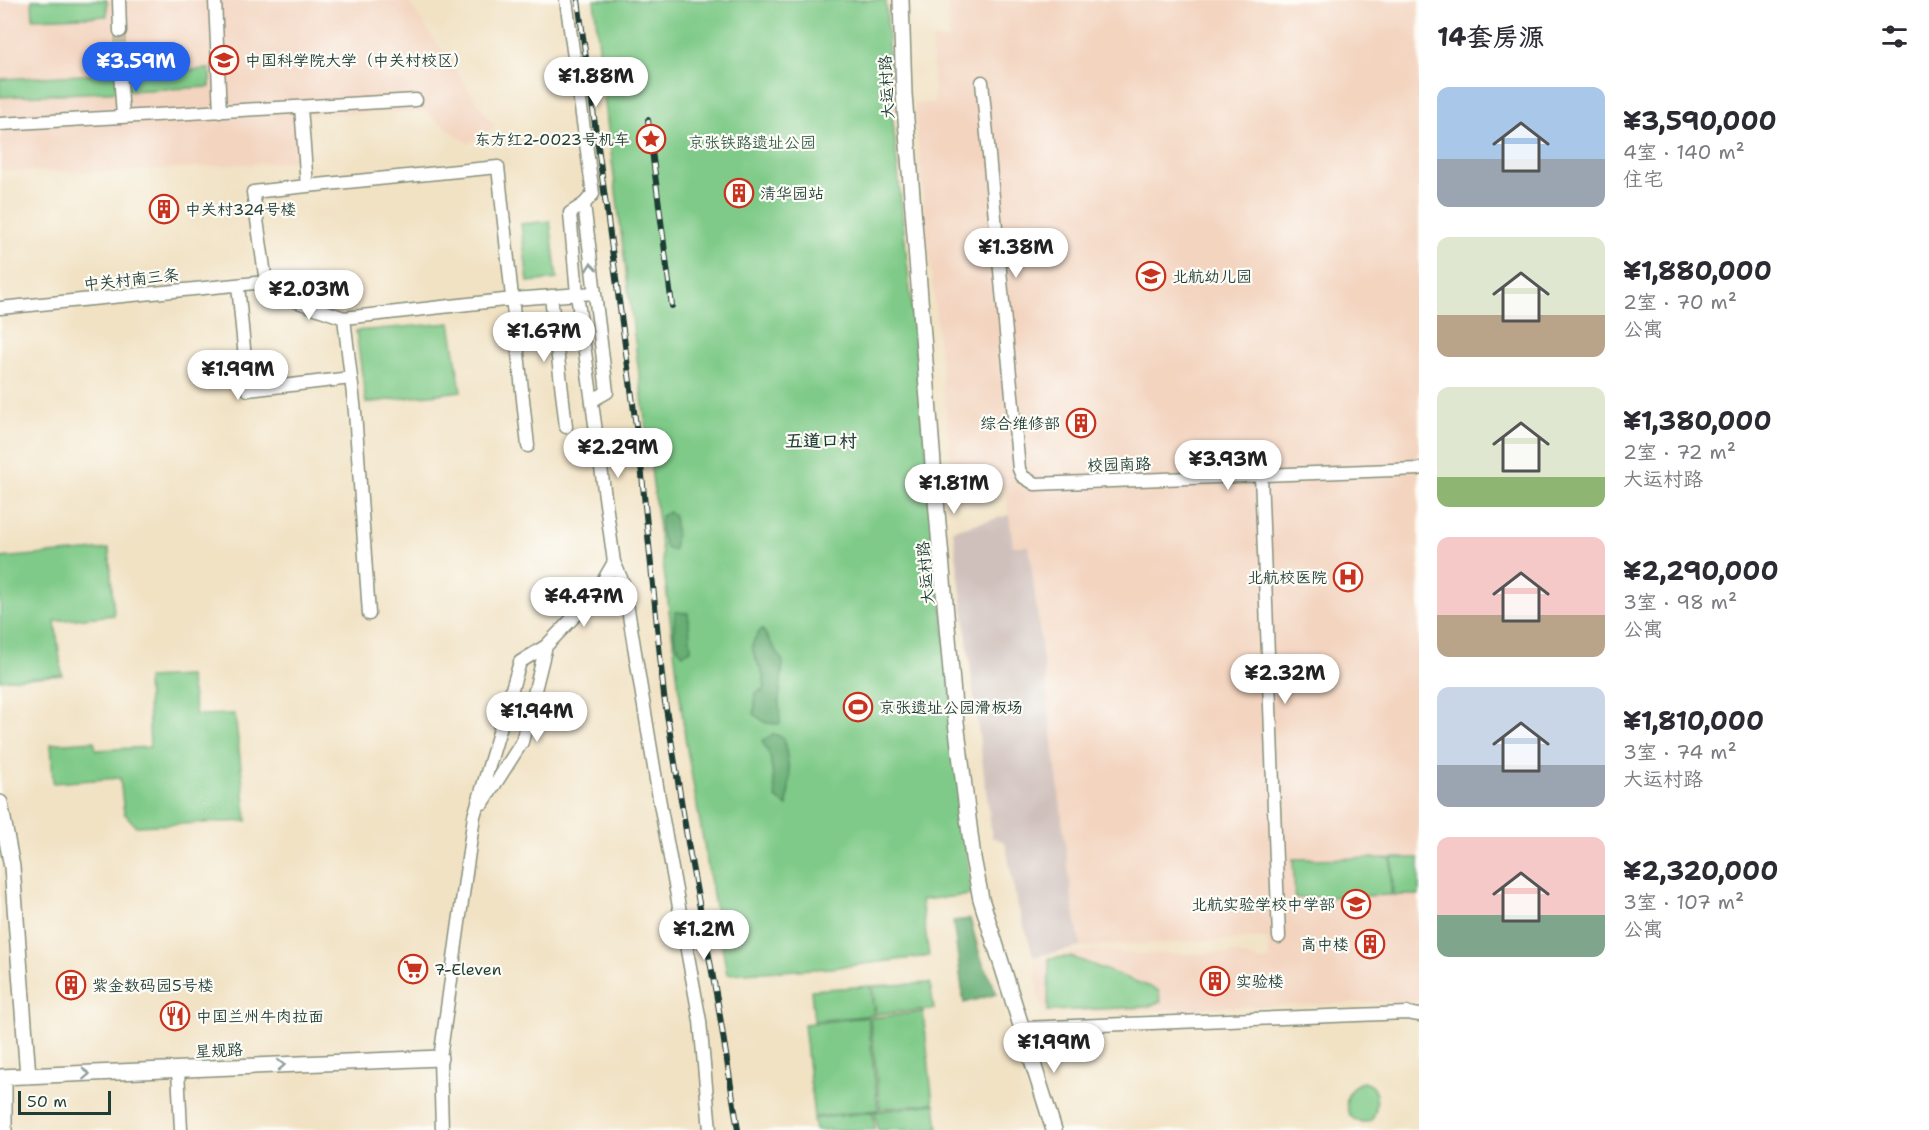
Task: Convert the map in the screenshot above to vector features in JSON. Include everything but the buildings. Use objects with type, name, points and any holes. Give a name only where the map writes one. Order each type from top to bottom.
[{"type":"street","points":[[119,0],[120,31]]},
{"type":"street","points":[[215,0],[220,112]]},
{"type":"street","points":[[566,0],[593,194],[584,204],[570,213],[578,294],[614,562],[624,585],[659,798],[700,1021],[711,1130]]},
{"type":"street","name":"大运村路","points":[[901,0],[904,94],[956,718],[977,885],[1054,1130]]},
{"type":"street","points":[[120,71],[123,117]]},
{"type":"street","name":"校园南路","points":[[982,82],[1018,469],[1022,476],[1035,484],[1419,469]]},
{"type":"street","points":[[0,124],[416,100]]},
{"type":"street","points":[[301,107],[307,186]]},
{"type":"street","points":[[528,446],[513,299],[498,167],[253,192],[266,282],[295,301],[344,318],[513,299],[594,293]]},
{"type":"street","points":[[584,204],[607,392],[593,400]]},
{"type":"street","name":"中关村南三条","points":[[0,308],[266,282]]},
{"type":"street","points":[[238,285],[248,390],[351,378]]},
{"type":"street","points":[[551,296],[566,427]]},
{"type":"street","points":[[344,318],[351,378],[369,614]]},
{"type":"street","points":[[1261,475],[1279,937]]},
{"type":"street","points":[[442,1130],[440,1058],[474,816],[520,662],[546,646],[595,595],[614,562]]},
{"type":"street","points":[[474,816],[522,742],[546,646]]},
{"type":"street","points":[[0,803],[12,867],[28,1076]]},
{"type":"street","points":[[1023,1028],[1407,1013],[1419,1015]]},
{"type":"street","name":"星规路","points":[[2,1077],[440,1058]]},
{"type":"street","points":[[178,1070],[181,1130]]},
{"type":"street","points":[[2,1077],[4,1130]]},
{"type":"shaded area","name":"中国科学院大学（中关村校区）","points":[[0,0],[407,0],[495,127],[468,144],[426,112],[303,114],[303,162],[114,172],[0,171]]},
{"type":"shaded area","points":[[948,0],[1419,0],[1419,1001],[1045,1013],[1038,996],[1035,962],[1069,953],[1100,950],[1140,954],[1234,953],[1263,961],[1273,958],[1269,958],[1268,938],[1081,947],[1072,899],[1029,546],[1013,546],[1005,489],[954,494],[914,104],[934,103],[932,39],[949,39]]},
{"type":"shaded area","points":[[1009,515],[1013,546],[1029,546],[1072,899],[1081,947],[1034,957],[1017,904],[1005,842],[992,837],[953,530]]},
{"type":"green space","points":[[32,0],[107,0],[107,16],[33,19]]},
{"type":"green space","name":"京张铁路遗址公园","points":[[594,0],[886,0],[891,102],[970,885],[970,895],[921,900],[929,956],[830,968],[727,974],[686,744],[606,113]]},
{"type":"green space","points":[[210,69],[210,87],[0,97],[0,79]]},
{"type":"green space","points":[[550,221],[557,279],[528,282],[521,224]]},
{"type":"green space","points":[[450,323],[461,391],[366,403],[356,331]]},
{"type":"green space","points":[[669,512],[674,516],[676,532],[674,550],[666,548],[661,533],[661,516]]},
{"type":"green space","points":[[109,549],[114,615],[55,621],[62,675],[0,680],[0,558]]},
{"type":"green space","points":[[675,612],[688,613],[691,650],[683,654],[675,640]]},
{"type":"green space","points":[[762,629],[783,662],[779,700],[780,724],[766,723],[754,714],[756,693],[765,688],[763,675],[753,651],[754,641]]},
{"type":"green space","points":[[189,676],[196,715],[235,714],[247,821],[136,826],[124,813],[120,778],[53,783],[51,744],[94,741],[96,750],[150,747],[147,678]]},
{"type":"green space","points":[[774,734],[784,738],[790,776],[787,806],[776,798],[770,756],[762,741]]},
{"type":"green space","points":[[1391,858],[1391,895],[1295,898],[1293,859]]},
{"type":"green space","points":[[1392,858],[1419,858],[1419,895],[1393,895]]},
{"type":"green space","points":[[970,919],[980,956],[997,994],[964,1003],[953,921]]},
{"type":"green space","points":[[1072,957],[1158,990],[1161,1001],[1147,1007],[1048,1011],[1049,958]]},
{"type":"green space","points":[[930,983],[934,1009],[876,1014],[872,986]]},
{"type":"green space","points":[[870,986],[874,1015],[814,1021],[811,990]]},
{"type":"green space","points":[[923,1012],[933,1103],[880,1109],[870,1018]]},
{"type":"green space","points":[[868,1017],[878,1110],[814,1117],[804,1024]]},
{"type":"green space","points":[[1363,1082],[1373,1088],[1376,1104],[1371,1121],[1361,1122],[1349,1113],[1347,1099],[1355,1085]]},
{"type":"green space","points":[[935,1104],[938,1130],[878,1130],[875,1112]]},
{"type":"green space","points":[[873,1112],[875,1130],[815,1130],[813,1119]]},
{"type":"tunnel","points":[[120,31],[120,71]]},
{"type":"railway","points":[[578,0],[640,455],[664,696],[738,1130]]},
{"type":"railway","points":[[648,120],[672,306]]},
{"type":"place","name":"中国科学院大学（中关村校区）","points":[[224,60]]},
{"type":"place","name":"东方红2-0023号机车","points":[[651,139]]},
{"type":"place","name":"清华园站","points":[[739,193]]},
{"type":"place","name":"中关村324号楼","points":[[164,209]]},
{"type":"place","name":"北航幼儿园","points":[[1151,276]]},
{"type":"place","name":"综合维修部","points":[[1081,423]]},
{"type":"place","name":"北航校医院","points":[[1348,577]]},
{"type":"place","name":"京张遗址公园滑板场","points":[[858,707]]},
{"type":"place","name":"北航实验学校中学部","points":[[1356,904]]},
{"type":"place","name":"高中楼","points":[[1370,944]]},
{"type":"place","name":"7-Eleven","points":[[413,969]]},
{"type":"place","name":"实验楼","points":[[1215,981]]},
{"type":"place","name":"紫金数码园5号楼","points":[[71,985]]},
{"type":"place","name":"中国兰州牛肉拉面","points":[[175,1016]]},
{"type":"district","name":"五道口村","points":[[821,441]]}]
